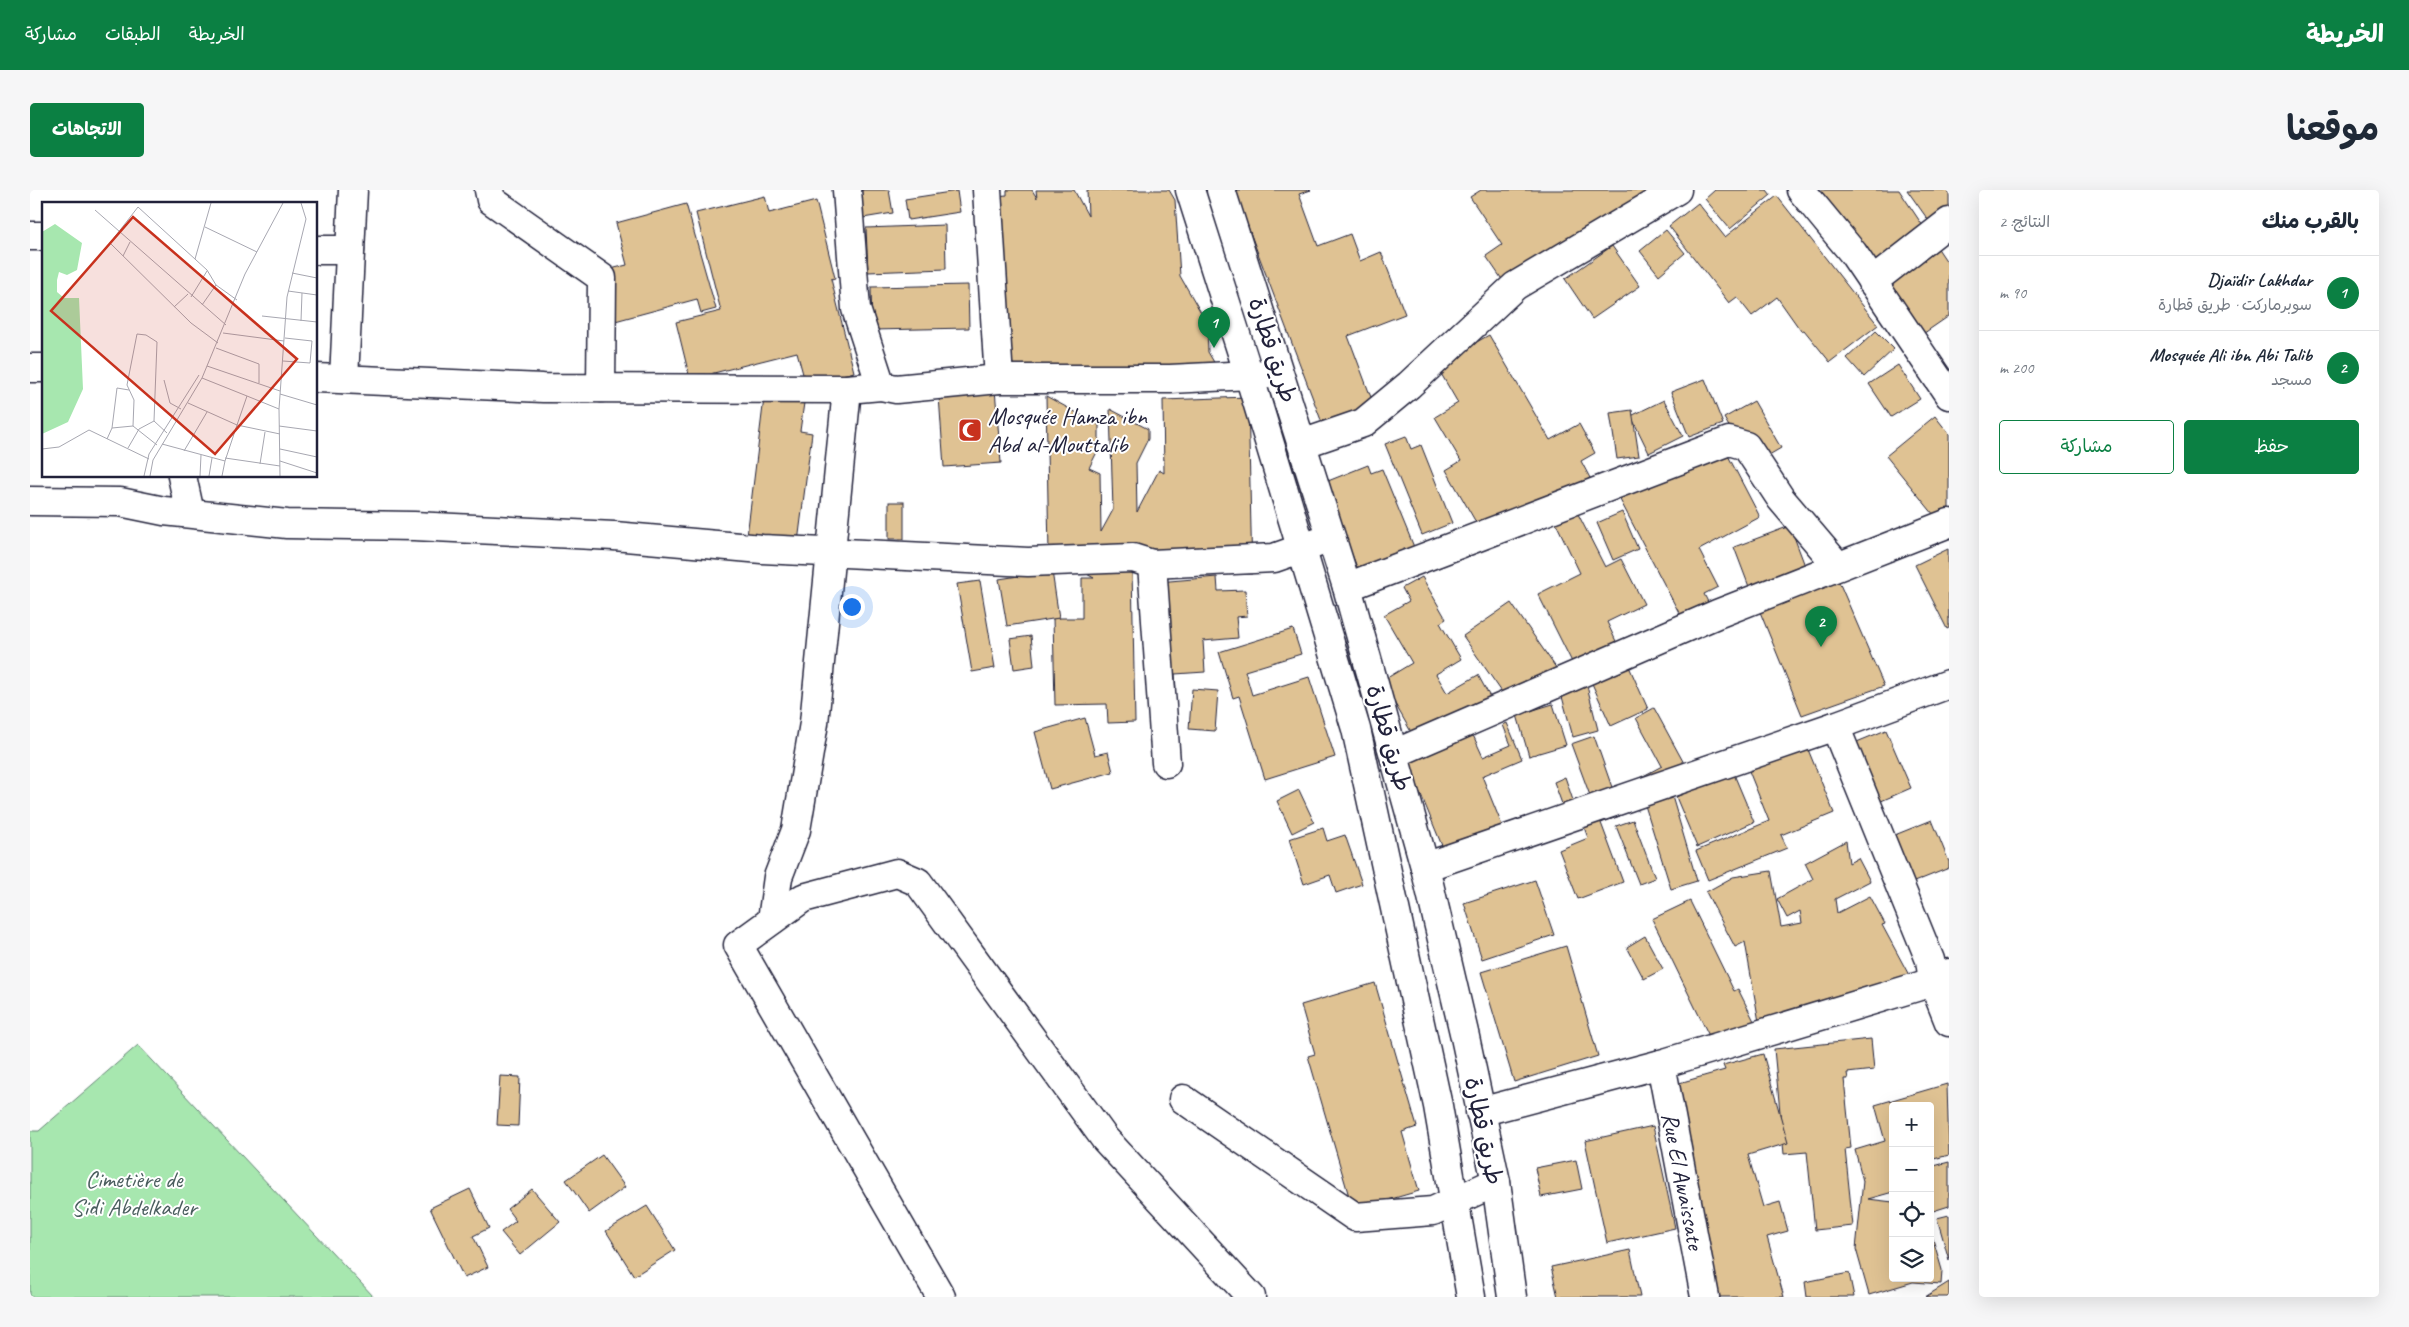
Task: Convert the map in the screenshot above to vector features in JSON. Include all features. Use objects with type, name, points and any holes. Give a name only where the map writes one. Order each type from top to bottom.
[{"type":"street","points":[[344,380],[354,190]]},
{"type":"street","points":[[489,190],[490,200],[602,278],[601,388]]},
{"type":"street","points":[[847,190],[856,308],[881,386]]},
{"type":"street","points":[[987,190],[999,379]]},
{"type":"street","name":"طريق قطارة","points":[[1190,190],[1250,375],[1356,729],[1436,1096],[1471,1297]]},
{"type":"street","name":"طريق قطارة","points":[[1222,190],[1347,587],[1425,868],[1465,1038],[1496,1182],[1512,1297]]},
{"type":"street","points":[[1302,444],[1363,423],[1409,385],[1515,286],[1678,190]]},
{"type":"street","points":[[1801,190],[1852,252],[1949,395]]},
{"type":"street","points":[[1872,282],[1949,222]]},
{"type":"street","points":[[318,250],[350,250]]},
{"type":"street","points":[[318,378],[543,388],[847,389],[881,386],[896,389],[999,379],[1170,379],[1280,373]]},
{"type":"street","points":[[772,920],[778,877],[796,830],[814,723],[847,389]]},
{"type":"street","points":[[1347,587],[1729,442],[1746,446],[1781,499],[1838,566]]},
{"type":"street","points":[[182,478],[190,513]]},
{"type":"street","points":[[30,501],[120,502],[190,513],[287,524],[414,526],[604,536],[831,552],[1028,562],[1133,558],[1152,564],[1274,558],[1332,538]]},
{"type":"street","points":[[1394,754],[1717,614],[1949,523]]},
{"type":"street","points":[[1152,564],[1166,763]]},
{"type":"street","points":[[1425,868],[1834,726],[1949,684]]},
{"type":"street","points":[[1834,726],[1930,960],[1941,977],[1949,1022]]},
{"type":"street","points":[[941,1297],[738,944],[803,898],[897,873],[918,882],[1105,1139],[1251,1297]]},
{"type":"street","points":[[1480,1112],[1661,1064],[1941,977]]},
{"type":"street","name":"Rue El Awaissate","points":[[1661,1064],[1705,1297]]},
{"type":"street","points":[[1182,1099],[1355,1217],[1433,1211],[1496,1182]]},
{"type":"green space","name":"Cimetière de Sidi Abdelkader","points":[[138,1045],[374,1297],[30,1297],[30,1131],[39,1131]]},
{"type":"building","points":[[857,190],[889,190],[893,213],[863,218]]},
{"type":"building","points":[[1007,190],[1032,190],[1037,198],[1036,190],[1074,190],[1088,216],[1087,190],[1169,190],[1175,200],[1180,276],[1207,323],[1208,352],[1218,369],[1006,381],[982,197],[1007,195]]},
{"type":"building","points":[[1234,190],[1311,190],[1299,194],[1318,246],[1350,234],[1360,261],[1381,252],[1405,314],[1348,336],[1378,416],[1327,436]]},
{"type":"building","points":[[1481,190],[1674,190],[1514,297],[1486,256],[1502,245],[1470,197]]},
{"type":"building","points":[[1715,190],[1767,190],[1771,195],[1730,229],[1705,199]]},
{"type":"building","points":[[1813,190],[1899,190],[1949,265],[1949,316],[1917,338],[1883,289],[1924,259],[1916,248],[1874,277]]},
{"type":"building","points":[[1907,190],[1949,190],[1949,222],[1936,231]]},
{"type":"building","points":[[957,191],[960,212],[908,220],[905,199]]},
{"type":"building","points":[[765,196],[769,213],[816,201],[835,278],[831,279],[854,372],[806,385],[797,352],[690,379],[676,322],[721,311],[696,213]]},
{"type":"building","points":[[1777,196],[1878,325],[1830,362],[1804,330],[1801,331],[1777,297],[1752,316],[1737,297],[1729,303],[1669,226],[1698,203],[1725,237]]},
{"type":"building","points":[[686,204],[716,309],[701,313],[697,299],[604,324],[590,274],[627,265],[616,223]]},
{"type":"building","points":[[945,225],[946,269],[868,272],[866,228]]},
{"type":"building","points":[[1666,230],[1685,253],[1659,275],[1640,251]]},
{"type":"building","points":[[1612,246],[1640,286],[1592,319],[1565,279]]},
{"type":"building","points":[[968,285],[969,328],[872,330],[871,287]]},
{"type":"building","points":[[1876,331],[1894,349],[1864,377],[1847,358]]},
{"type":"building","points":[[1489,335],[1550,440],[1579,424],[1595,453],[1581,461],[1590,478],[1485,538],[1446,470],[1461,461],[1435,417],[1458,403],[1436,365]]},
{"type":"building","points":[[1898,365],[1920,399],[1891,417],[1869,384]]},
{"type":"building","points":[[1705,379],[1723,424],[1689,437],[1671,392]]},
{"type":"building","name":"Mosquée Hamza ibn Abd al-Mouttalib","points":[[995,389],[1001,463],[944,467],[939,396]]},
{"type":"building","points":[[1046,396],[1099,425],[1099,448],[1089,468],[1100,473],[1101,532],[1113,510],[1110,409],[1148,429],[1148,439],[1136,463],[1137,512],[1159,470],[1164,473],[1163,400],[1248,397],[1252,574],[1154,577],[1132,570],[1135,722],[1108,723],[1107,704],[1055,705],[1053,618],[1082,618],[1082,578],[1094,578],[1049,554]]},
{"type":"building","points":[[764,398],[804,403],[800,431],[812,433],[798,542],[747,536]]},
{"type":"building","points":[[1664,400],[1683,436],[1649,453],[1631,416]]},
{"type":"building","points":[[1754,401],[1781,448],[1752,465],[1724,418]]},
{"type":"building","points":[[1632,410],[1639,456],[1617,459],[1610,413]]},
{"type":"building","points":[[1935,416],[1949,434],[1949,521],[1943,526],[1886,456]]},
{"type":"building","points":[[1406,436],[1411,449],[1421,445],[1452,523],[1422,535],[1385,444]]},
{"type":"building","points":[[1722,444],[1760,517],[1699,550],[1718,587],[1704,594],[1714,614],[1687,628],[1617,494]]},
{"type":"building","points":[[1368,465],[1371,473],[1382,469],[1421,564],[1365,587],[1323,483]]},
{"type":"building","points":[[889,502],[904,502],[904,539],[889,539]]},
{"type":"building","points":[[1576,510],[1605,567],[1621,559],[1644,604],[1607,622],[1621,652],[1578,674],[1538,594],[1580,573],[1555,521]]},
{"type":"building","points":[[1622,512],[1638,549],[1613,560],[1597,523]]},
{"type":"building","points":[[1790,526],[1807,571],[1751,592],[1734,547]]},
{"type":"building","points":[[1948,549],[1949,628],[1947,629],[1915,565]]},
{"type":"building","points":[[1052,571],[1059,618],[1007,626],[999,579]]},
{"type":"building","points":[[1836,575],[1884,686],[1802,715],[1758,607]]},
{"type":"building","points":[[1217,577],[1218,591],[1245,590],[1247,616],[1236,617],[1238,638],[1203,641],[1205,672],[1175,674],[1176,688],[1155,690],[1146,583]]},
{"type":"building","points":[[1422,577],[1446,619],[1440,623],[1461,659],[1436,674],[1447,693],[1478,675],[1496,708],[1422,751],[1382,681],[1412,663],[1384,615],[1409,601],[1402,588]]},
{"type":"building","points":[[980,581],[995,668],[972,672],[957,584]]},
{"type":"building","points":[[1511,603],[1559,672],[1511,705],[1463,636]]},
{"type":"building","points":[[1293,629],[1301,654],[1245,671],[1252,695],[1309,677],[1335,757],[1265,779],[1239,696],[1233,698],[1219,652]]},
{"type":"building","points":[[1031,636],[1034,666],[1014,669],[1010,639]]},
{"type":"building","points":[[1627,662],[1648,709],[1611,726],[1590,679]]},
{"type":"building","points":[[1587,686],[1598,730],[1573,737],[1561,693]]},
{"type":"building","points":[[1192,689],[1218,691],[1215,731],[1189,729]]},
{"type":"building","points":[[1553,704],[1566,745],[1529,756],[1517,715]]},
{"type":"building","points":[[1654,708],[1685,765],[1630,783],[1662,766],[1636,718]]},
{"type":"building","points":[[1085,718],[1095,755],[1108,752],[1113,772],[1050,789],[1035,732]]},
{"type":"building","points":[[1507,723],[1522,759],[1482,776],[1506,835],[1445,853],[1408,763],[1473,735],[1483,757],[1511,745],[1503,725]]},
{"type":"building","points":[[1886,730],[1911,788],[1872,805],[1847,746]]},
{"type":"building","points":[[1594,736],[1614,793],[1592,801],[1571,744]]},
{"type":"building","points":[[1807,747],[1834,813],[1781,835],[1787,848],[1708,880],[1696,851],[1769,821],[1749,771]]},
{"type":"building","points":[[1733,772],[1754,822],[1697,847],[1676,797]]},
{"type":"building","points":[[1565,777],[1576,809],[1612,795],[1620,816],[1601,823],[1623,882],[1578,899],[1559,850],[1588,838],[1581,819],[1569,823],[1554,782]]},
{"type":"building","points":[[1299,790],[1314,822],[1292,833],[1277,801]]},
{"type":"building","points":[[1671,793],[1697,881],[1671,889],[1644,802]]},
{"type":"building","points":[[1633,820],[1655,878],[1639,884],[1616,826]]},
{"type":"building","points":[[1932,820],[1949,862],[1949,868],[1894,890],[1875,843]]},
{"type":"building","points":[[1323,828],[1327,841],[1345,835],[1362,884],[1336,893],[1330,875],[1304,884],[1289,839]]},
{"type":"building","points":[[1846,841],[1849,863],[1858,858],[1870,881],[1835,899],[1837,913],[1870,896],[1885,924],[1882,925],[1917,990],[1759,1022],[1745,942],[1735,947],[1706,892],[1733,877],[1771,871],[1781,927],[1802,923],[1800,911],[1787,918],[1777,899],[1813,879],[1805,863]]},
{"type":"building","points":[[1535,880],[1554,935],[1482,959],[1464,903]]},
{"type":"building","points":[[1690,901],[1734,991],[1738,989],[1755,1023],[1713,1044],[1652,919]]},
{"type":"building","points":[[1645,936],[1663,969],[1644,979],[1627,947]]},
{"type":"building","points":[[1566,946],[1598,1056],[1514,1082],[1481,972]]},
{"type":"building","points":[[1375,983],[1417,1127],[1402,1132],[1419,1191],[1353,1210],[1308,1056],[1315,1054],[1301,1005]]},
{"type":"building","points":[[1871,1039],[1874,1070],[1847,1073],[1848,1079],[1844,1079],[1851,1148],[1845,1149],[1853,1226],[1815,1230],[1807,1152],[1784,1154],[1774,1049]]},
{"type":"building","points":[[1763,1054],[1788,1143],[1748,1155],[1763,1207],[1780,1202],[1788,1231],[1767,1237],[1784,1297],[1717,1297],[1658,1089],[1725,1070],[1723,1065]]},
{"type":"building","points":[[500,1076],[520,1077],[518,1126],[497,1125]]},
{"type":"building","points":[[1947,1084],[1949,1155],[1934,1159],[1934,1102],[1889,1102],[1889,1193],[1868,1199],[1889,1202],[1889,1282],[1913,1282],[1869,1295],[1856,1249],[1863,1181],[1855,1150],[1885,1141],[1875,1105]]},
{"type":"building","points":[[1653,1126],[1675,1228],[1607,1243],[1585,1141]]},
{"type":"building","points":[[602,1155],[625,1187],[589,1213],[566,1180]]},
{"type":"building","points":[[1576,1160],[1582,1189],[1541,1197],[1535,1168]]},
{"type":"building","points":[[1949,1162],[1949,1206],[1934,1211],[1934,1192],[1934,1166]]},
{"type":"building","points":[[470,1189],[489,1228],[473,1236],[488,1267],[464,1278],[430,1208]]},
{"type":"building","points":[[532,1189],[560,1222],[520,1255],[501,1232],[516,1221],[507,1209]]},
{"type":"building","points":[[647,1206],[675,1250],[634,1276],[606,1231]]},
{"type":"building","points":[[1949,1215],[1949,1260],[1937,1218]]},
{"type":"building","points":[[1934,1243],[1942,1270],[1941,1284],[1913,1282],[1934,1282]]},
{"type":"building","points":[[1630,1250],[1640,1297],[1558,1297],[1551,1267]]},
{"type":"building","points":[[1849,1273],[1854,1297],[1807,1297],[1805,1282]]},
{"type":"building","points":[[1949,1282],[1949,1297],[1925,1297]]},
{"type":"place","name":"Djaïdir Lakhdar","points":[[1214,348]]},
{"type":"place","name":"Mosquée Hamza ibn Abd al-Mouttalib","points":[[970,430]]},
{"type":"place","name":"Mosquée Ali ibn Abi Talib","points":[[1821,647]]}]
